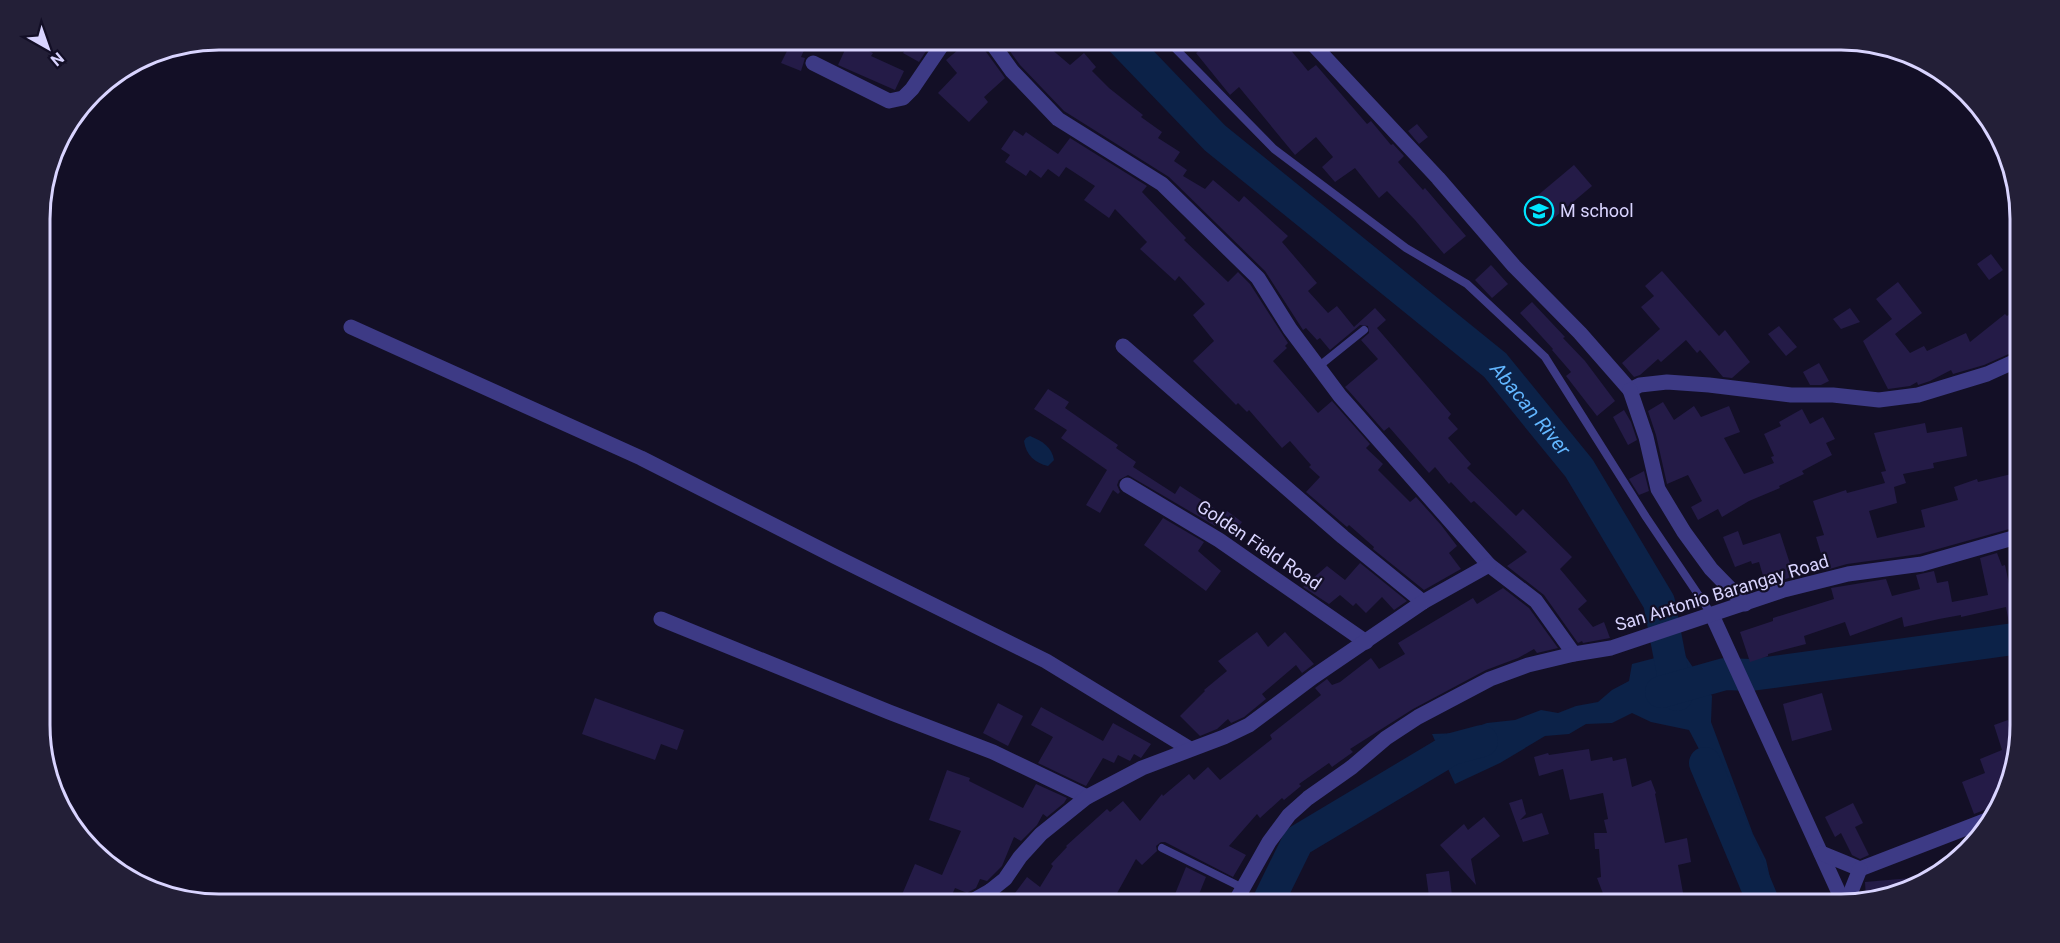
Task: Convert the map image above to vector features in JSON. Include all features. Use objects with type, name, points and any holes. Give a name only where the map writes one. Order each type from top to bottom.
[{"type":"street","points":[[813,63],[889,101],[903,98],[912,89],[939,50]]},
{"type":"street","points":[[997,50],[1012,71],[1058,119],[1162,184],[1238,257],[1258,278],[1290,329],[1340,396],[1489,565],[1536,601],[1574,654]]},
{"type":"street","points":[[1318,50],[1431,170],[1514,266],[1580,333],[1630,390],[1646,437],[1658,489],[1684,532],[1711,569],[1745,604]]},
{"type":"street","points":[[351,327],[641,458],[1046,661],[1190,749]]},
{"type":"street","points":[[1123,346],[1343,537],[1423,602]]},
{"type":"street","points":[[1630,390],[1640,385],[1667,382],[1791,395],[1833,395],[1879,400],[1918,395],[1987,374],[2010,364]]},
{"type":"street","name":"Golden Field Road","points":[[1126,485],[1219,540],[1366,642]]},
{"type":"street","name":"San Antonio Barangay Road","points":[[1240,893],[1269,842],[1289,815],[1308,798],[1352,767],[1386,738],[1418,717],[1490,679],[1528,665],[1611,648],[1784,591],[1848,574],[1922,564],[2010,540]]},
{"type":"street","points":[[994,894],[1020,857],[1041,834],[1087,797],[1142,768],[1224,737],[1249,725],[1313,677],[1423,602],[1489,565]]},
{"type":"street","points":[[1707,616],[1840,893]]},
{"type":"street","points":[[661,619],[993,752],[1087,797]]},
{"type":"street","points":[[1821,853],[1860,869],[1979,823]]},
{"type":"street","points":[[1850,893],[1860,869]]},
{"type":"lane","points":[[1177,50],[1274,149],[1406,248],[1467,284],[1545,357],[1707,616]]},
{"type":"lane","points":[[1318,367],[1364,330]]},
{"type":"lane","points":[[1162,848],[1243,888]]},
{"type":"water","points":[[1030,436],[1042,442],[1051,451],[1054,460],[1048,466],[1039,463],[1029,454],[1024,441]]},
{"type":"water","points":[[1682,651],[1712,696],[1711,722],[1753,834],[1766,860],[1774,893],[1754,893],[1732,821],[1710,783],[1700,751],[1689,730],[1651,722],[1632,713],[1612,723],[1586,724],[1569,734],[1545,736],[1500,763],[1455,784],[1432,734],[1459,733],[1487,723],[1515,720],[1541,710],[1558,713],[1576,706],[1598,702],[1612,690],[1629,681],[1632,664]]},
{"type":"building","points":[[788,50],[804,50],[801,57],[805,58],[801,71],[781,63]]},
{"type":"building","points":[[845,50],[867,50],[873,53],[871,56],[904,71],[895,90],[838,65]]},
{"type":"building","points":[[905,50],[927,50],[919,62],[903,53]]},
{"type":"building","points":[[958,50],[985,50],[1005,78],[984,97],[988,102],[969,122],[938,93],[957,73],[946,60]]},
{"type":"building","points":[[1009,50],[1052,50],[1070,65],[1084,53],[1096,67],[1092,71],[1143,115],[1141,117],[1162,132],[1158,138],[1180,152],[1174,161],[1187,170],[1183,176],[1205,189],[1213,180],[1239,202],[1244,196],[1288,236],[1282,242],[1317,283],[1308,291],[1328,313],[1337,306],[1354,327],[1375,308],[1386,320],[1377,328],[1451,414],[1448,418],[1458,429],[1448,438],[1471,464],[1467,468],[1516,516],[1523,509],[1572,557],[1560,569],[1587,601],[1578,609],[1593,627],[1604,622],[1610,638],[1578,643],[1544,595],[1507,566],[1527,552],[1474,501],[1471,503],[1451,482],[1449,484],[1435,467],[1429,473],[1389,427],[1384,431],[1345,387],[1378,359],[1361,340],[1369,333],[1368,326],[1360,325],[1330,350],[1320,338],[1317,340],[1306,328],[1303,330],[1265,271],[1169,177],[1064,111],[1020,65]]},
{"type":"building","points":[[1200,50],[1291,50],[1308,71],[1316,65],[1367,124],[1371,121],[1391,145],[1393,144],[1404,156],[1398,162],[1423,190],[1425,188],[1466,236],[1444,254],[1387,191],[1379,198],[1355,168],[1335,182],[1322,167],[1333,157],[1316,137],[1295,155],[1239,87],[1230,95],[1196,53]]},
{"type":"building","points":[[1417,124],[1428,137],[1419,144],[1408,131]]},
{"type":"building","points":[[1014,130],[1023,136],[1026,132],[1058,154],[1070,138],[1147,186],[1142,192],[1186,238],[1184,240],[1228,282],[1238,272],[1250,284],[1288,343],[1285,346],[1287,348],[1273,361],[1318,413],[1332,401],[1370,444],[1366,448],[1383,464],[1378,470],[1410,502],[1416,497],[1441,525],[1457,546],[1449,553],[1461,569],[1424,590],[1373,549],[1374,547],[1349,525],[1347,527],[1306,492],[1320,477],[1309,467],[1311,465],[1290,441],[1282,448],[1249,410],[1247,412],[1238,403],[1236,405],[1193,361],[1214,341],[1193,315],[1205,304],[1179,276],[1175,281],[1140,249],[1147,242],[1115,209],[1109,218],[1084,200],[1095,186],[1066,167],[1059,177],[1048,169],[1041,178],[1030,170],[1026,176],[1005,162],[1010,155],[1001,149]]},
{"type":"building","points":[[1574,165],[1592,186],[1548,223],[1531,201]]},
{"type":"building","points":[[1991,254],[2003,270],[1989,280],[1977,264]]},
{"type":"building","points":[[1491,265],[1508,284],[1492,298],[1475,280]]},
{"type":"building","points":[[1662,271],[1719,336],[1725,330],[1750,362],[1732,378],[1723,377],[1700,350],[1697,353],[1686,340],[1661,362],[1658,359],[1640,375],[1634,377],[1622,363],[1660,329],[1641,307],[1654,296],[1645,286]]},
{"type":"building","points":[[1898,282],[1922,313],[1895,334],[1910,353],[1924,346],[1927,351],[1966,333],[1970,342],[2005,314],[2007,316],[2010,314],[2010,353],[1984,365],[1953,374],[1951,370],[1918,385],[1917,382],[1910,386],[1888,389],[1863,341],[1892,319],[1876,299]]},
{"type":"building","points":[[1532,302],[1565,337],[1563,338],[1585,361],[1615,401],[1597,416],[1566,376],[1571,372],[1520,313]]},
{"type":"building","points":[[1850,308],[1860,322],[1841,329],[1833,319]]},
{"type":"building","points":[[1779,326],[1797,347],[1786,356],[1768,334]]},
{"type":"building","points":[[1819,363],[1829,381],[1821,385],[1810,385],[1803,372]]},
{"type":"building","points":[[1048,389],[1069,402],[1065,408],[1118,445],[1116,448],[1136,462],[1133,467],[1175,494],[1180,486],[1223,514],[1215,526],[1128,475],[1119,480],[1117,485],[1120,492],[1118,494],[1113,490],[1100,513],[1086,505],[1107,470],[1061,438],[1067,430],[1034,409]]},
{"type":"building","points":[[1663,402],[1674,420],[1694,406],[1701,417],[1729,406],[1740,432],[1724,438],[1744,474],[1774,463],[1771,457],[1774,456],[1764,434],[1781,426],[1779,422],[1802,409],[1810,424],[1823,417],[1835,439],[1826,443],[1832,455],[1802,471],[1804,474],[1779,486],[1780,488],[1749,501],[1722,517],[1718,509],[1698,520],[1691,507],[1702,501],[1688,475],[1667,484],[1648,411]]},
{"type":"building","points":[[1624,410],[1637,440],[1628,445],[1613,417]]},
{"type":"building","points":[[1925,423],[1927,433],[1962,427],[1967,456],[1933,463],[1934,468],[1903,474],[1906,483],[1894,487],[1897,503],[1869,511],[1877,538],[1925,527],[1921,510],[1958,500],[1954,487],[1977,479],[1978,482],[2010,474],[2010,529],[1920,554],[1847,564],[1826,570],[1816,537],[1824,535],[1813,501],[1846,490],[1847,493],[1885,483],[1881,472],[1886,471],[1874,433]]},
{"type":"building","points":[[1644,471],[1649,491],[1639,495],[1629,479]]},
{"type":"building","points":[[1227,511],[1242,522],[1234,533],[1218,522]]},
{"type":"building","points":[[1163,518],[1204,542],[1198,551],[1221,571],[1206,591],[1144,545]]},
{"type":"building","points":[[1738,531],[1743,545],[1780,533],[1794,576],[1766,586],[1759,562],[1752,564],[1751,561],[1735,567],[1723,537]]},
{"type":"building","points":[[1997,553],[2002,566],[2005,565],[2010,584],[2010,628],[2006,607],[1904,627],[1902,617],[1850,636],[1845,622],[1804,636],[1806,644],[1768,654],[1768,656],[1750,662],[1740,632],[1773,621],[1773,618],[1834,599],[1831,588],[1886,579],[1892,596],[1920,589],[1916,575],[1934,571],[1937,583],[1948,581],[1952,602],[1988,595],[1980,558]]},
{"type":"building","points":[[1360,563],[1407,601],[1394,610],[1382,597],[1366,613],[1356,603],[1353,606],[1340,595],[1329,604],[1303,587],[1327,566],[1345,580]]},
{"type":"building","points":[[1503,588],[1529,608],[1558,648],[1537,653],[1534,649],[1518,658],[1486,670],[1413,709],[1350,749],[1353,752],[1332,767],[1329,763],[1299,784],[1301,786],[1284,800],[1282,798],[1260,818],[1257,814],[1229,846],[1246,855],[1233,877],[1161,842],[1156,846],[1157,851],[1142,865],[1136,859],[1117,893],[1015,893],[1027,877],[1040,887],[1053,866],[1051,864],[1066,846],[1107,809],[1110,812],[1123,801],[1140,821],[1162,794],[1163,796],[1189,774],[1194,780],[1208,767],[1220,780],[1272,739],[1270,735],[1321,695],[1315,688],[1327,679],[1332,685],[1340,682],[1371,658],[1379,669],[1405,654],[1398,643],[1473,598],[1477,604]]},
{"type":"building","points":[[1257,632],[1268,647],[1285,632],[1314,664],[1302,673],[1296,665],[1262,694],[1266,699],[1244,717],[1231,723],[1228,719],[1217,729],[1200,736],[1180,716],[1204,690],[1227,671],[1218,661]]},
{"type":"building","points":[[1822,693],[1832,730],[1792,741],[1783,704]]},
{"type":"building","points":[[595,698],[684,730],[677,750],[661,744],[655,760],[582,734]]},
{"type":"building","points":[[998,703],[1023,716],[1008,746],[983,733]]},
{"type":"building","points":[[1041,707],[1103,741],[1113,723],[1151,744],[1141,758],[1134,754],[1130,761],[1118,755],[1114,763],[1103,758],[1086,786],[1038,763],[1053,737],[1031,725]]},
{"type":"building","points":[[2008,720],[2010,726],[2005,768],[1988,808],[1974,814],[1962,782],[1985,773],[1980,759],[2002,750],[1994,725]]},
{"type":"building","points":[[1589,749],[1591,761],[1612,757],[1613,761],[1626,758],[1632,787],[1651,780],[1656,793],[1665,843],[1687,838],[1691,862],[1678,865],[1683,893],[1603,893],[1597,878],[1601,877],[1599,849],[1595,849],[1594,833],[1607,833],[1604,820],[1608,819],[1603,793],[1570,800],[1563,769],[1539,776],[1534,757],[1548,753],[1549,755]]},
{"type":"building","points":[[947,770],[970,778],[969,781],[1023,808],[1036,784],[1067,798],[1047,817],[1043,814],[1037,825],[1021,841],[1014,837],[1002,866],[987,881],[980,879],[976,888],[967,893],[955,888],[953,894],[902,894],[915,864],[942,875],[961,831],[929,820]]},
{"type":"building","points":[[1522,799],[1526,814],[1520,820],[1542,813],[1549,834],[1523,842],[1509,803]]},
{"type":"building","points":[[1853,803],[1863,823],[1855,827],[1869,855],[1860,859],[1852,855],[1841,833],[1835,837],[1825,817]]},
{"type":"building","points":[[1484,817],[1500,836],[1471,859],[1476,885],[1440,845],[1464,824],[1468,830]]},
{"type":"building","points":[[1186,867],[1206,877],[1199,893],[1175,893]]},
{"type":"building","points":[[1449,871],[1452,893],[1429,893],[1426,874]]},
{"type":"building","points":[[1911,878],[1885,888],[1866,891],[1865,882]]},
{"type":"waterway","name":"Abacan River","points":[[1131,50],[1215,138],[1495,365],[1579,468],[1659,602],[1677,695]]},
{"type":"waterway","points":[[1661,692],[1725,674],[1751,675],[2010,640]]},
{"type":"waterway","points":[[1272,893],[1298,841],[1452,749],[1482,741]]},
{"type":"waterway","name":"Abacan River","points":[[1705,763],[1759,893]]},
{"type":"place","name":"M school","points":[[1539,211]]}]
